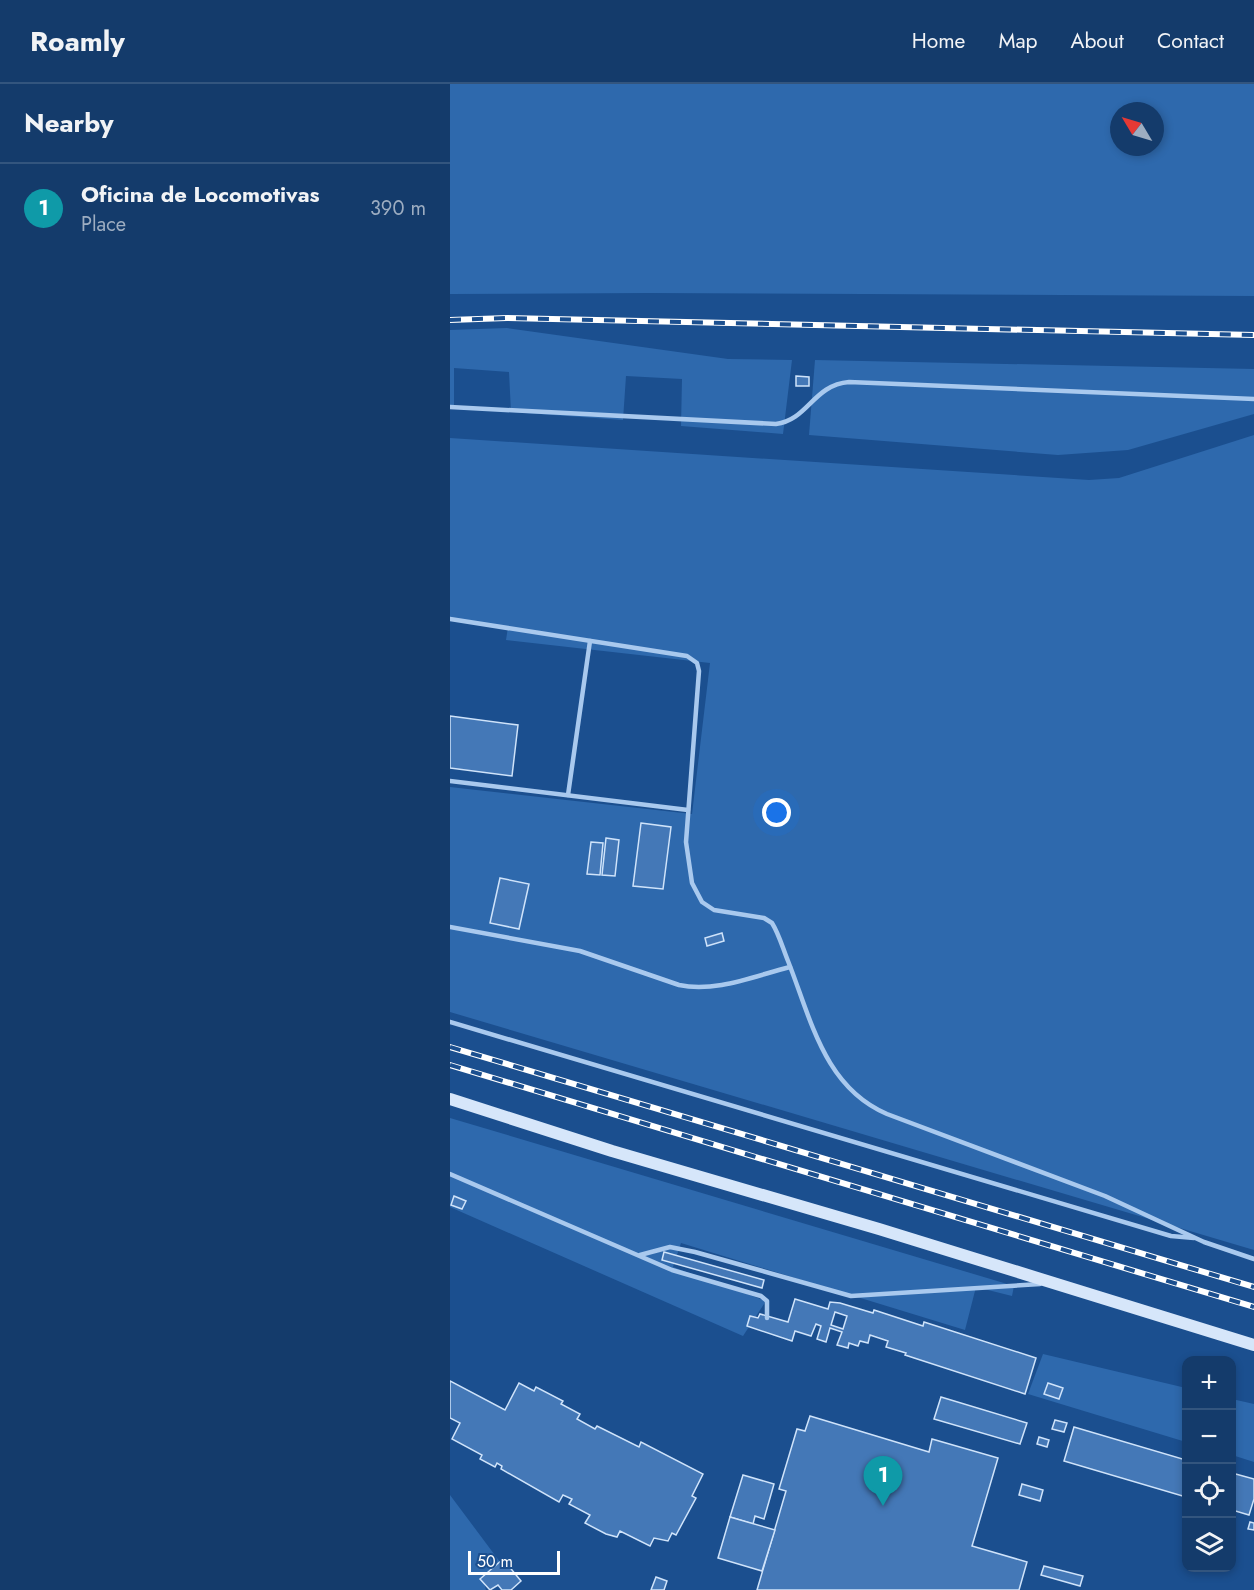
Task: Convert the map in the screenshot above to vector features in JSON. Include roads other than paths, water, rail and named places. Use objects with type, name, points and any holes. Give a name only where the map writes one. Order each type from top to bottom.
[{"type":"street","points":[[450,1099],[1254,1345]]},
{"type":"lane","points":[[450,407],[776,424],[796,417],[825,389],[849,381],[1254,399]]},
{"type":"lane","points":[[450,619],[687,656],[697,663],[699,671],[686,857],[697,896],[707,906],[720,913],[760,918],[772,923],[830,1066],[847,1088],[862,1101],[887,1114],[1116,1200],[1194,1238],[1254,1259]]},
{"type":"lane","points":[[568,795],[590,641]]},
{"type":"lane","points":[[450,781],[688,810]]},
{"type":"lane","points":[[450,927],[580,951],[679,985],[694,987],[717,986],[790,967]]},
{"type":"lane","points":[[450,1022],[1159,1233],[1177,1238],[1194,1238]]},
{"type":"lane","points":[[450,1174],[672,1270],[760,1296],[767,1301],[767,1318]]},
{"type":"lane","points":[[640,1255],[670,1247],[851,1296],[1050,1283]]},
{"type":"railway","points":[[450,320],[507,318],[1254,335]]},
{"type":"railway","points":[[450,1047],[1254,1287]]},
{"type":"railway","points":[[450,1065],[1254,1307]]},
{"type":"place","name":"Oficina de Locomotivas","points":[[883,1506]]}]
